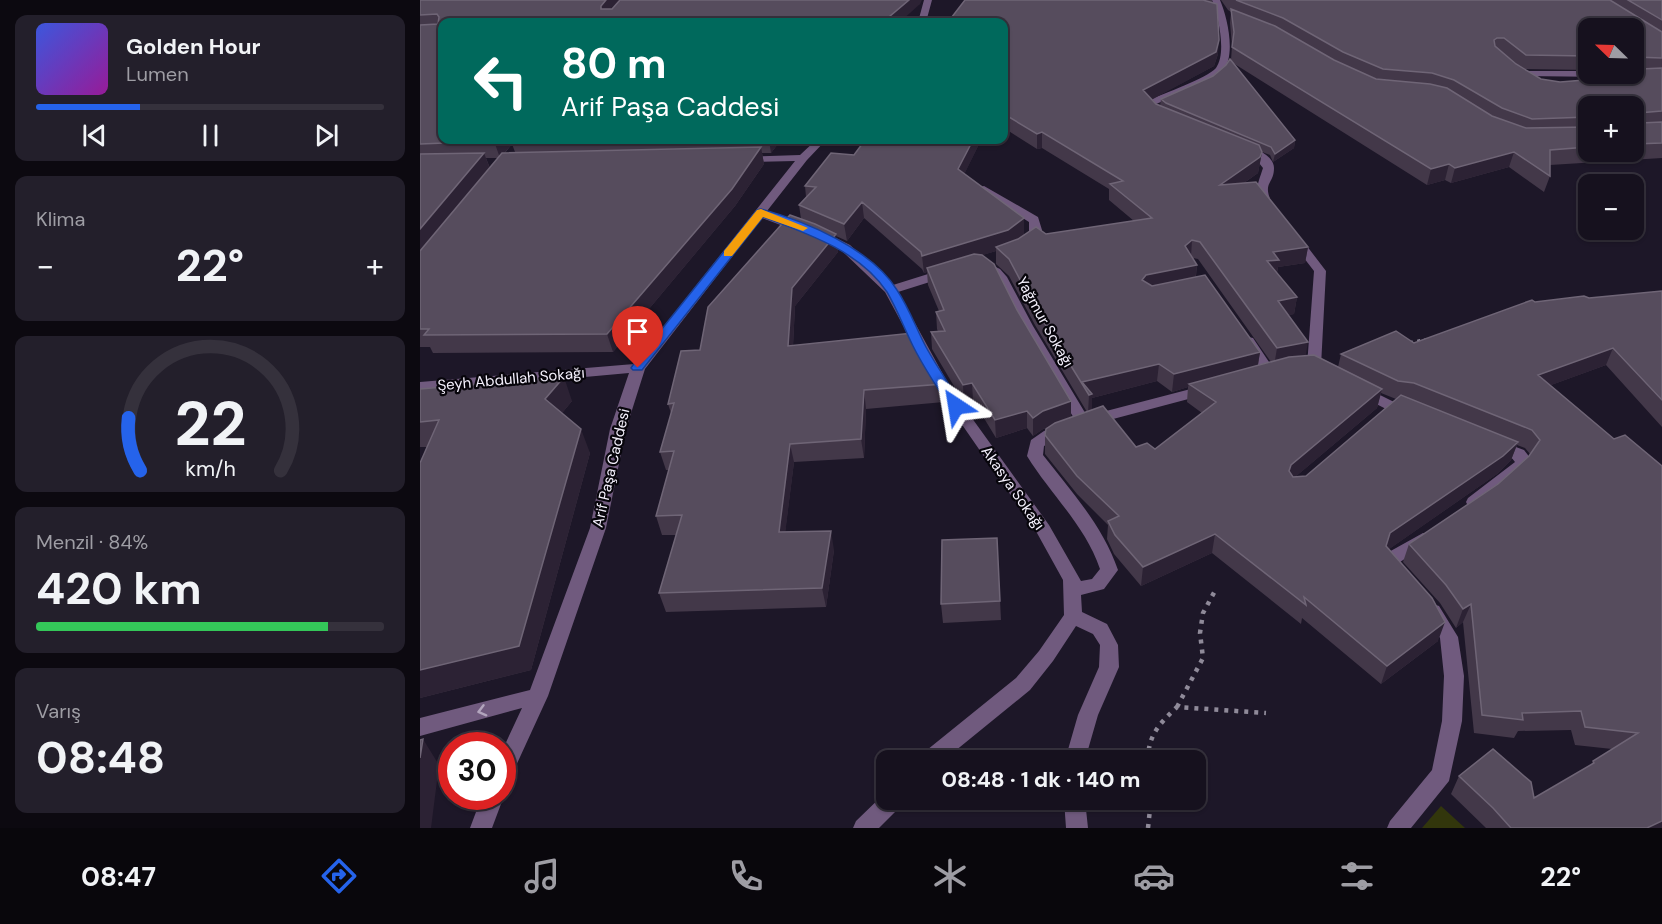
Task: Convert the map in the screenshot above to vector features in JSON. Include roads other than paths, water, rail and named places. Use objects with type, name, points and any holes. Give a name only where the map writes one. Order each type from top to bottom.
[{"type":"street","points":[[923,18],[928,0]]},
{"type":"street","points":[[1171,119],[1160,115],[1149,105],[1208,78],[1220,69],[1225,54],[1222,14],[1216,0]]},
{"type":"street","points":[[1207,10],[1237,20]]},
{"type":"street","points":[[1531,84],[1513,71],[1637,77],[1616,86]]},
{"type":"street","points":[[1228,142],[1264,157],[1268,164],[1268,171],[1260,189],[1261,196],[1277,217]]},
{"type":"street","name":"Arif Paşa Caddesi","points":[[516,744],[538,696],[598,528],[618,429],[638,368],[817,144]]},
{"type":"street","points":[[732,160],[803,159]]},
{"type":"street","points":[[984,189],[1034,220],[1036,225],[1033,237],[1018,249]]},
{"type":"street","name":"Akasya Sokağı","points":[[761,213],[822,236],[846,248],[891,290],[945,390],[1043,529],[1072,580],[1073,616]]},
{"type":"street","points":[[1286,371],[1320,271],[1288,230]]},
{"type":"street","points":[[891,290],[995,258]]},
{"type":"street","name":"Yağmur Sokağı","points":[[969,266],[988,266],[1001,278],[1026,326],[1083,422]]},
{"type":"street","points":[[1240,331],[1286,371],[1337,380],[1386,410],[1403,406],[1427,415]]},
{"type":"street","name":"Şeyh Abdullah Sokağı","points":[[420,387],[638,368]]},
{"type":"street","points":[[1073,590],[1098,584],[1108,570],[1105,556],[1095,538],[1035,456],[1036,444],[1049,435],[1083,422],[1226,385]]},
{"type":"street","points":[[1458,514],[1522,464],[1523,459],[1518,454],[1479,437]]},
{"type":"street","points":[[1398,828],[1442,774],[1452,721],[1454,676],[1449,637],[1435,613],[1391,563],[1393,558],[1437,530]]},
{"type":"street","points":[[942,750],[1023,684],[1046,656],[1073,616],[1100,628],[1109,645],[1109,667],[1088,715],[1078,750]]},
{"type":"street","points":[[420,727],[538,696]]},
{"type":"street","points":[[481,828],[488,810]]},
{"type":"street","points":[[864,828],[882,810]]},
{"type":"street","points":[[1076,810],[1077,828]]}]
